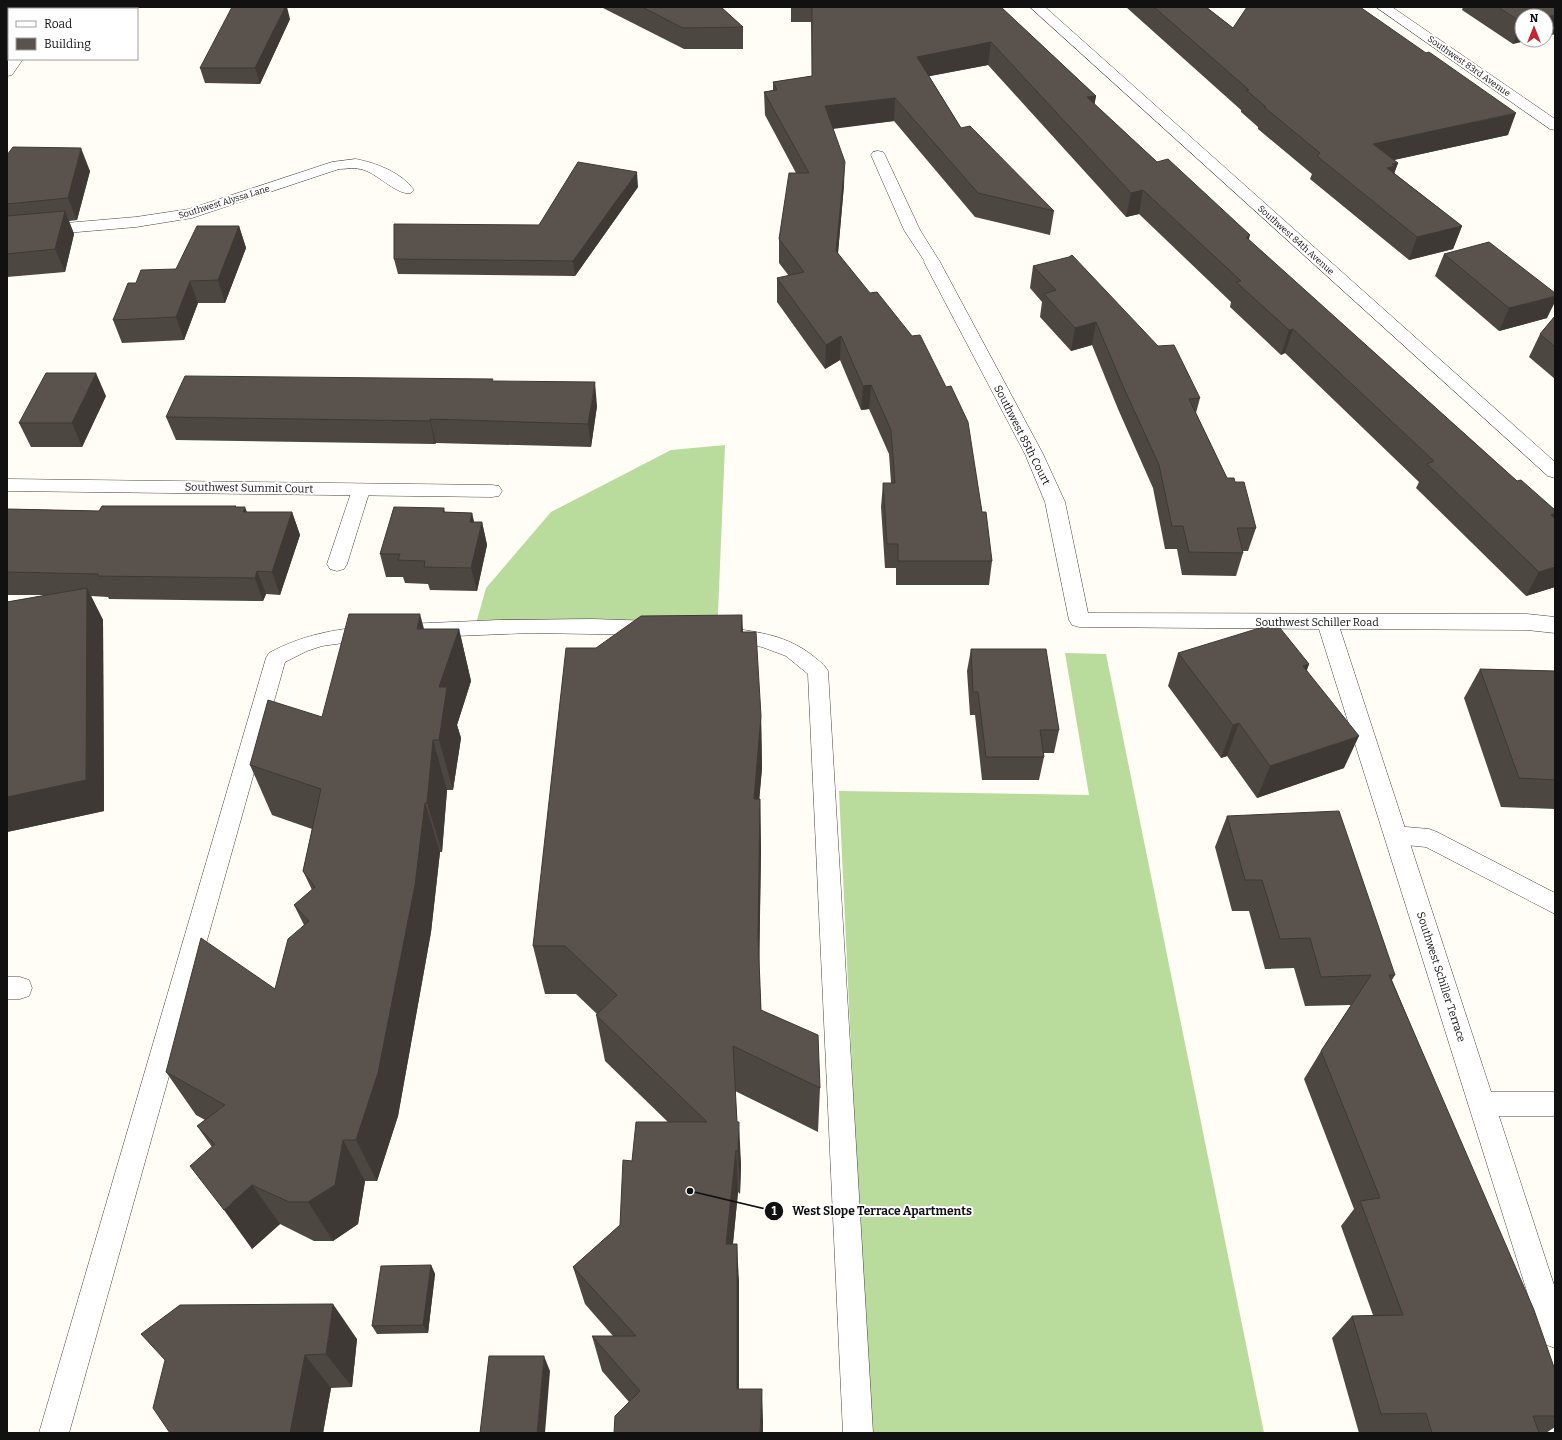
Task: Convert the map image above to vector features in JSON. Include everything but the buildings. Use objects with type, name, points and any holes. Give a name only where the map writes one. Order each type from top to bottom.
[{"type":"street","name":"Southwest 84th Avenue","points":[[1037,7],[1555,472]]},
{"type":"street","name":"Southwest 83rd Avenue","points":[[1382,7],[1555,126]]},
{"type":"street","points":[[7,72],[15,60]]},
{"type":"street","name":"Southwest Alyssa Lane","points":[[7,233],[136,222],[192,213],[337,165],[355,164],[370,168],[393,178],[406,190]]},
{"type":"street","name":"Southwest 85th Court","points":[[932,262],[1034,454],[1055,502],[1080,620]]},
{"type":"street","name":"Southwest Summit Court","points":[[7,485],[492,491]]},
{"type":"street","name":"Southwest Schiller Road","points":[[1080,620],[1527,622],[1555,625]]},
{"type":"street","name":"Southwest Schiller Terrace","points":[[1327,622],[1555,1333]]},
{"type":"lane","points":[[878,155],[912,230],[932,262]]},
{"type":"lane","points":[[337,564],[361,490]]},
{"type":"lane","points":[[54,1433],[276,658],[296,646],[330,637],[376,632],[533,626],[612,626],[672,629]]},
{"type":"lane","points":[[710,632],[765,640],[793,651],[818,671],[858,1433]]},
{"type":"lane","points":[[1395,835],[1429,838],[1555,904]]},
{"type":"lane","points":[[1482,1104],[1555,1104]]},
{"type":"green space","points":[[725,445],[717,637],[474,631],[486,588],[551,512],[671,450]]},
{"type":"green space","points":[[1065,653],[1106,654],[1264,1433],[869,1433],[839,791],[1089,795]]},
{"type":"place","name":"West Slope Terrace Apartments","points":[[690,1191]]}]
